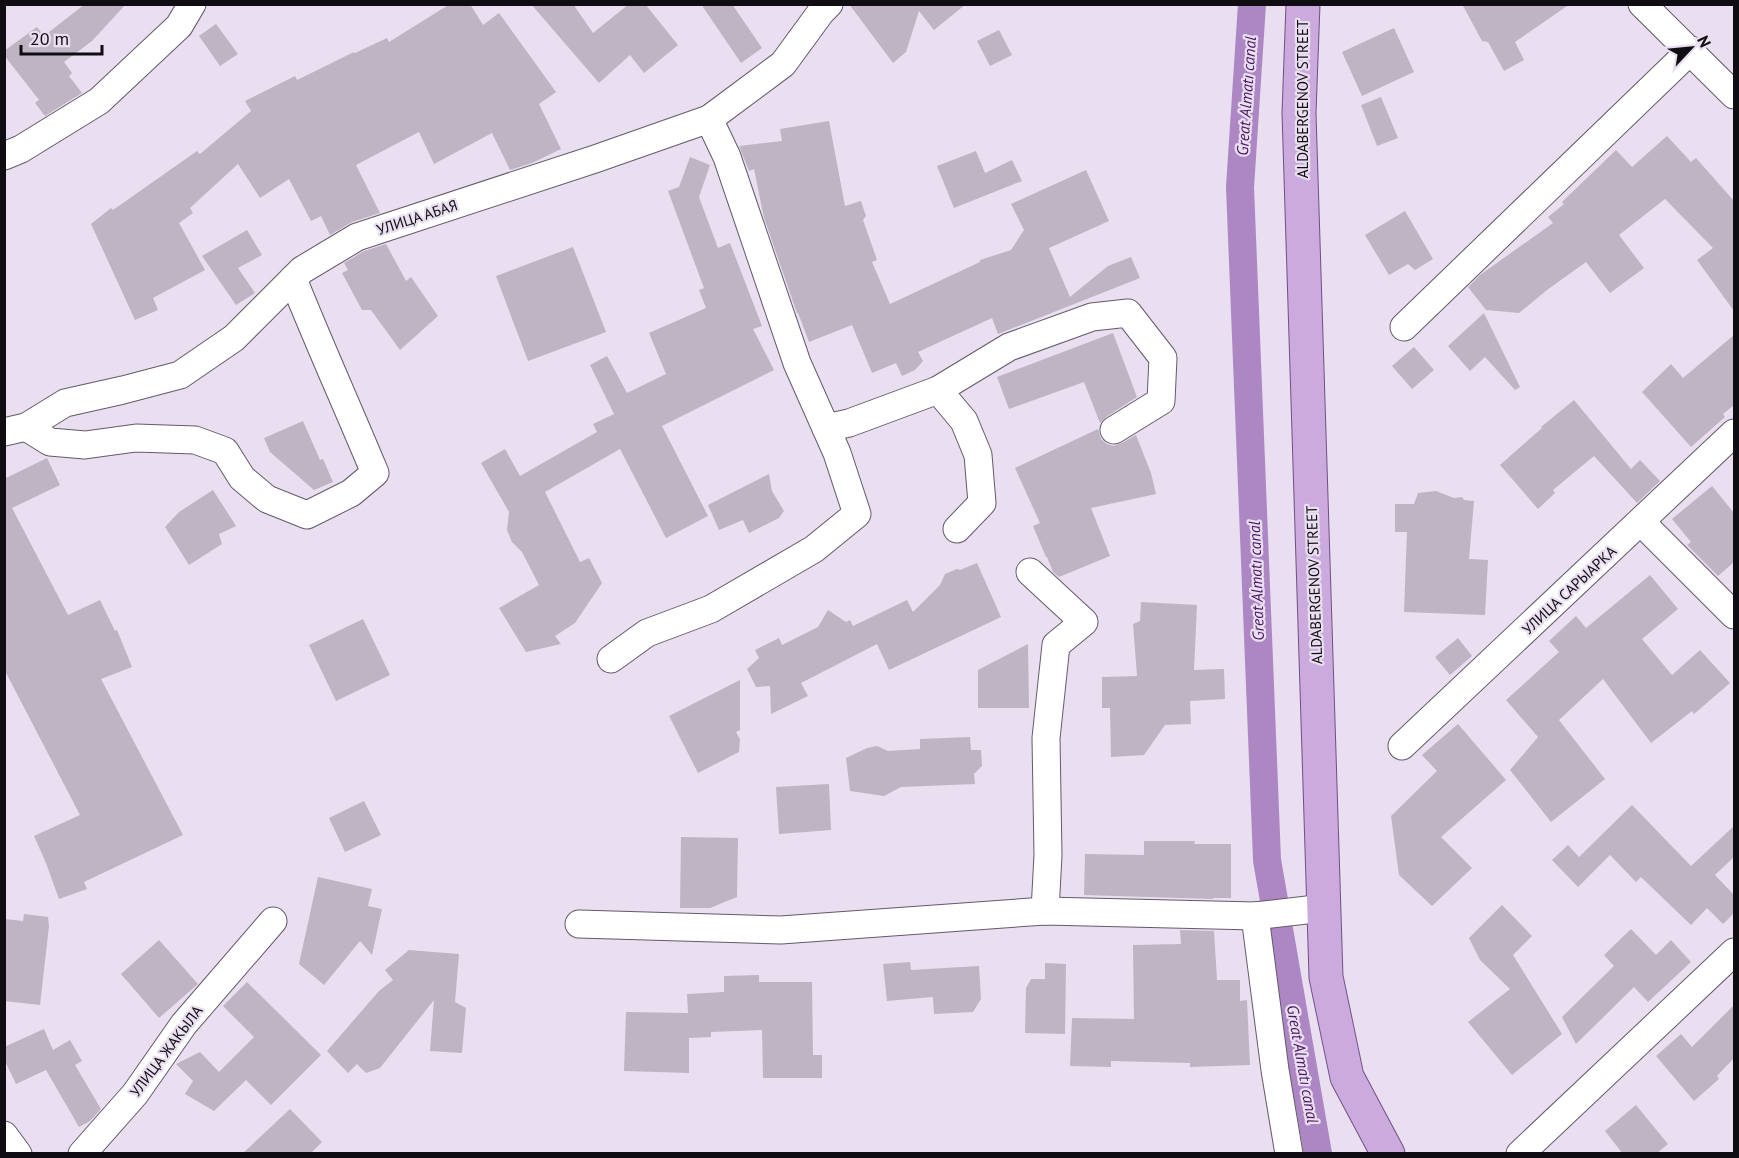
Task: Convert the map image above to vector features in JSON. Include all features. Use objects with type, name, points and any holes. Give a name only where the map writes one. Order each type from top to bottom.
[{"type":"main road","name":"ALDABERGENOV STREET","points":[[1303,4],[1299,113],[1326,977],[1347,1077],[1388,1154]]},
{"type":"street","points":[[4,156],[21,149],[99,101],[179,26],[192,4]]},
{"type":"street","name":"УЛИЦА АБАЯ","points":[[15,430],[65,403],[180,375],[234,338],[302,270],[357,237],[709,119],[783,64],[829,4]]},
{"type":"street","points":[[1642,4],[1734,95]]},
{"type":"street","points":[[1404,327],[1690,50]]},
{"type":"street","points":[[611,659],[647,633],[711,609],[814,549],[857,514],[837,453],[798,363],[727,157],[709,119]]},
{"type":"street","points":[[15,430],[50,442],[85,446],[136,438],[195,440],[225,451],[242,478],[267,499],[307,515],[351,493],[375,473],[343,395],[318,343],[293,279]]},
{"type":"street","points":[[826,428],[849,423],[938,390],[1009,347],[1092,317],[1128,313],[1163,358],[1161,401],[1114,430]]},
{"type":"street","points":[[938,390],[964,421],[978,455],[982,503],[957,529]]},
{"type":"street","name":"УЛИЦА САРЫАРКА","points":[[1402,746],[1734,432]]},
{"type":"street","points":[[1641,522],[1734,615]]},
{"type":"street","points":[[1030,572],[1084,622],[1056,645],[1046,738],[1048,855],[1045,910]]},
{"type":"street","points":[[579,924],[781,930],[1045,910],[1255,916],[1324,908]]},
{"type":"street","points":[[1255,916],[1275,1070],[1289,1154]]},
{"type":"street","name":"УЛИЦА ЖАКЫЛА","points":[[82,1154],[135,1094],[184,1024],[273,921]]},
{"type":"street","points":[[1520,1154],[1734,952]]},
{"type":"street","points":[[4,1135],[18,1154]]},
{"type":"building","points":[[85,4],[126,4],[92,41],[64,62],[72,73],[69,76],[82,93],[45,116],[35,103],[39,100],[4,55],[4,51],[37,27],[44,36]]},
{"type":"building","points":[[450,4],[470,4],[483,25],[499,13],[556,92],[539,104],[561,149],[532,163],[510,170],[492,133],[434,164],[419,132],[356,165],[380,213],[352,222],[330,235],[321,216],[311,221],[289,179],[260,198],[238,164],[190,208],[193,213],[179,223],[205,270],[153,298],[158,310],[135,320],[91,224],[111,208],[113,210],[197,151],[200,154],[251,111],[245,101],[295,76],[297,80],[387,38],[389,42]]},
{"type":"building","points":[[531,4],[573,4],[593,33],[629,4],[645,4],[678,45],[644,73],[630,55],[599,83]]},
{"type":"building","points":[[701,4],[732,4],[762,48],[741,63]]},
{"type":"building","points":[[849,4],[966,4],[934,30],[919,11],[906,52],[893,63]]},
{"type":"building","points":[[1462,4],[1570,4],[1515,42],[1524,60],[1504,71],[1488,42],[1482,41]]},
{"type":"building","points":[[216,24],[238,54],[220,66],[199,36]]},
{"type":"building","points":[[1394,28],[1414,72],[1362,96],[1342,52]]},
{"type":"building","points":[[999,30],[1012,55],[990,66],[977,41]]},
{"type":"building","points":[[1381,97],[1398,138],[1377,146],[1361,105]]},
{"type":"building","points":[[829,121],[845,206],[861,201],[866,216],[863,220],[877,260],[872,262],[890,304],[980,260],[1011,250],[1024,230],[1011,204],[1086,170],[1109,221],[1049,248],[1070,297],[1108,266],[1131,257],[1140,278],[998,334],[992,318],[918,352],[923,361],[915,370],[902,376],[896,363],[872,373],[852,325],[809,342],[764,218],[754,169],[749,171],[739,146],[782,141],[780,129]]},
{"type":"building","points":[[1667,136],[1691,162],[1696,158],[1734,201],[1734,311],[1697,260],[1713,248],[1665,199],[1619,235],[1644,268],[1610,293],[1586,262],[1519,313],[1486,310],[1468,287],[1480,275],[1553,223],[1548,217],[1564,204],[1562,202],[1616,150],[1632,167]]},
{"type":"building","points":[[976,151],[985,173],[1012,160],[1022,181],[954,208],[937,166]]},
{"type":"building","points":[[690,157],[710,165],[699,197],[718,248],[730,243],[762,326],[753,329],[774,370],[662,426],[708,516],[666,538],[620,449],[545,492],[580,562],[589,558],[602,583],[575,623],[555,636],[561,644],[526,652],[499,608],[539,585],[522,552],[512,542],[507,530],[509,512],[481,463],[505,449],[520,476],[597,432],[593,424],[614,414],[590,365],[607,356],[627,393],[666,374],[649,333],[706,308],[699,290],[704,288],[668,191],[679,187]]},
{"type":"building","points":[[1405,211],[1433,259],[1415,270],[1408,264],[1389,275],[1365,235]]},
{"type":"building","points":[[247,230],[262,255],[238,268],[255,293],[236,305],[202,256]]},
{"type":"building","points":[[386,244],[406,281],[411,277],[438,316],[400,350],[371,310],[362,310],[342,273],[348,270],[344,263],[364,251]]},
{"type":"building","points":[[573,247],[606,332],[528,361],[496,276]]},
{"type":"building","points":[[1484,313],[1520,387],[1515,390],[1485,357],[1470,371],[1448,346]]},
{"type":"building","points":[[1113,333],[1137,397],[1100,423],[1084,382],[1009,409],[997,377]]},
{"type":"building","points":[[1734,335],[1734,405],[1723,414],[1725,417],[1691,447],[1642,392],[1671,364],[1683,378]]},
{"type":"building","points":[[1414,347],[1434,370],[1412,389],[1392,366]]},
{"type":"building","points":[[1574,400],[1631,469],[1640,460],[1660,481],[1637,503],[1594,456],[1553,490],[1555,493],[1538,509],[1500,465]]},
{"type":"building","points":[[303,421],[320,460],[323,459],[333,482],[314,490],[270,452],[264,438]]},
{"type":"building","points":[[1098,429],[1101,439],[1114,446],[1136,435],[1151,473],[1156,494],[1091,508],[1110,556],[1059,577],[1053,572],[1033,526],[1040,523],[1015,468]]},
{"type":"building","points":[[47,458],[60,485],[12,508],[68,615],[100,600],[115,631],[117,630],[132,667],[101,679],[183,835],[84,882],[87,889],[59,899],[34,836],[80,815],[4,669],[4,479]]},
{"type":"building","points":[[769,474],[772,491],[784,511],[779,518],[749,533],[743,520],[719,530],[708,505]]},
{"type":"building","points":[[1712,486],[1734,513],[1734,562],[1718,576],[1687,545],[1691,542],[1672,519]]},
{"type":"building","points":[[213,490],[236,526],[219,534],[222,544],[189,565],[165,527],[179,512]]},
{"type":"building","points":[[1436,491],[1454,498],[1462,497],[1464,500],[1474,501],[1469,559],[1488,560],[1485,615],[1404,612],[1407,532],[1395,532],[1395,504],[1414,504],[1418,493]]},
{"type":"building","points":[[977,563],[1001,617],[889,670],[877,644],[801,683],[808,696],[771,714],[770,686],[756,687],[747,669],[759,658],[755,650],[779,638],[782,645],[818,627],[828,610],[846,622],[850,620],[853,626],[907,600],[913,612],[940,585],[945,574]]},
{"type":"building","points":[[1650,575],[1678,609],[1642,639],[1672,675],[1700,650],[1730,683],[1694,714],[1692,711],[1651,743],[1603,679],[1559,720],[1605,779],[1551,822],[1510,770],[1538,737],[1506,700],[1559,652],[1549,641],[1576,616],[1586,628]]},
{"type":"building","points":[[1141,602],[1197,605],[1194,670],[1224,669],[1225,699],[1190,701],[1191,724],[1165,725],[1144,755],[1111,757],[1110,708],[1102,708],[1102,677],[1137,676],[1133,624],[1140,621]]},
{"type":"building","points":[[363,619],[390,675],[336,701],[309,645]]},
{"type":"building","points":[[1458,638],[1472,656],[1450,675],[1435,657]]},
{"type":"building","points":[[1028,644],[1029,708],[978,708],[978,670]]},
{"type":"building","points":[[740,680],[740,730],[736,732],[740,739],[739,752],[698,773],[669,716]]},
{"type":"building","points":[[1458,724],[1506,780],[1441,837],[1472,868],[1432,906],[1399,875],[1391,816],[1437,771],[1422,755]]},
{"type":"building","points":[[970,737],[971,750],[981,750],[982,766],[974,774],[975,784],[901,787],[884,796],[850,791],[846,758],[867,748],[877,746],[888,751],[920,749],[920,739]]},
{"type":"building","points":[[829,784],[831,830],[779,834],[776,787]]},
{"type":"building","points":[[364,801],[381,835],[345,852],[329,818]]},
{"type":"building","points":[[1632,805],[1691,866],[1734,826],[1734,857],[1715,875],[1734,895],[1734,913],[1723,924],[1707,908],[1691,925],[1641,877],[1636,882],[1610,855],[1578,887],[1552,860],[1568,845],[1579,857]]},
{"type":"building","points":[[681,837],[738,838],[737,897],[710,908],[680,908]]},
{"type":"building","points":[[1144,841],[1231,844],[1231,898],[1084,895],[1085,854],[1144,855]]},
{"type":"building","points":[[318,877],[372,889],[368,906],[382,909],[372,955],[360,941],[324,985],[299,964]]},
{"type":"building","points":[[1502,905],[1532,936],[1513,955],[1562,1034],[1512,1075],[1468,1022],[1510,989],[1480,960],[1469,938]]},
{"type":"building","points":[[24,914],[48,917],[49,926],[40,1005],[4,1001],[4,919],[23,921]]},
{"type":"building","points":[[1631,929],[1656,955],[1671,940],[1691,962],[1648,1002],[1634,987],[1576,1044],[1562,1017],[1614,966],[1604,955]]},
{"type":"building","points":[[1180,930],[1214,931],[1217,980],[1240,980],[1240,1001],[1247,1000],[1250,1065],[1190,1067],[1190,1063],[1111,1061],[1111,1067],[1070,1066],[1072,1018],[1134,1019],[1133,945],[1181,944]]},
{"type":"building","points":[[159,940],[198,984],[159,1018],[121,974]]},
{"type":"building","points":[[409,950],[459,954],[455,1002],[466,1008],[462,1053],[430,1051],[434,1000],[380,1068],[366,1073],[357,1064],[348,1073],[327,1051],[379,991],[393,980],[385,970]]},
{"type":"building","points":[[910,962],[911,970],[979,966],[981,999],[973,1012],[934,1014],[933,997],[887,1001],[883,964]]},
{"type":"building","points":[[1045,963],[1066,964],[1065,1034],[1025,1033],[1026,988],[1031,979],[1045,979]]},
{"type":"building","points":[[759,975],[759,982],[812,982],[813,1055],[822,1055],[822,1078],[763,1078],[762,1030],[711,1032],[711,1037],[689,1038],[689,1073],[624,1071],[626,1012],[688,1013],[687,994],[724,992],[724,976]]},
{"type":"building","points":[[247,982],[321,1055],[271,1105],[246,1080],[214,1111],[185,1094],[193,1081],[176,1064],[200,1052],[219,1072],[254,1037],[223,1006]]},
{"type":"building","points":[[1734,1005],[1734,1058],[1717,1076],[1719,1079],[1694,1101],[1656,1056],[1681,1034],[1692,1047]]},
{"type":"building","points":[[44,1029],[53,1050],[70,1040],[82,1061],[75,1065],[101,1109],[90,1121],[79,1127],[46,1070],[16,1084],[4,1059],[4,1047]]},
{"type":"building","points":[[1636,1105],[1668,1144],[1656,1154],[1623,1154],[1605,1131]]},
{"type":"building","points":[[290,1109],[322,1142],[310,1154],[242,1154]]},
{"type":"waterway","name":"Great Almatı canal","points":[[1252,4],[1240,187],[1267,860],[1318,1154]]}]
